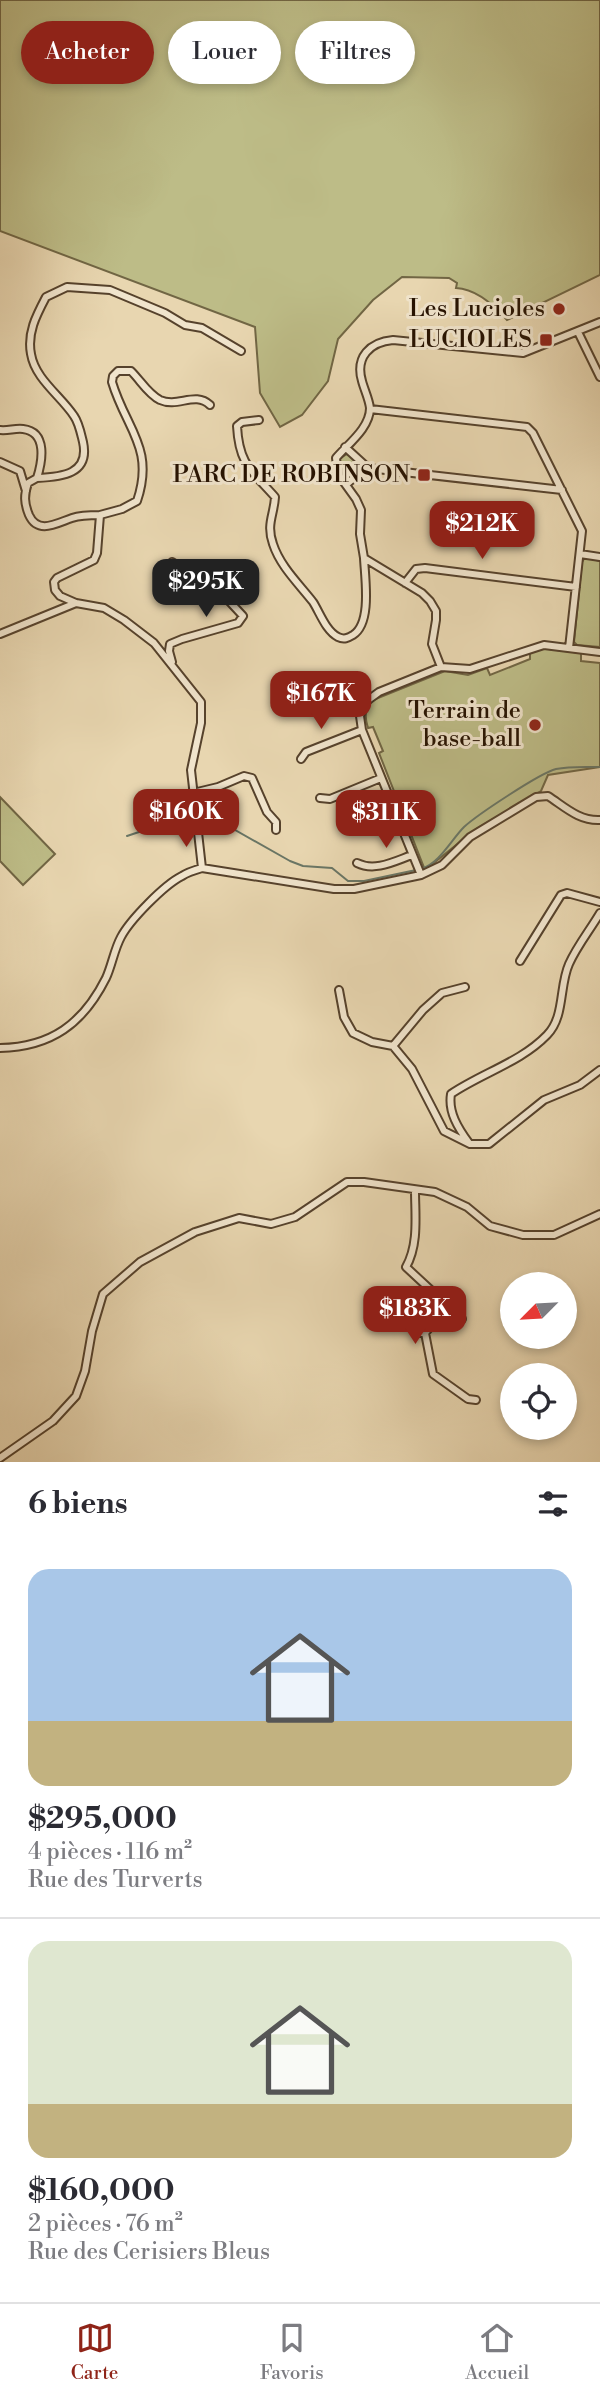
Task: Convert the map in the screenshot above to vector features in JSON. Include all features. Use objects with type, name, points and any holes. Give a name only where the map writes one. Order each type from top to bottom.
[{"type":"street","points":[[210,405],[204,400],[193,398],[175,404],[163,401],[151,394],[131,371],[118,370],[112,382],[144,463],[144,482],[137,501],[122,509],[100,515],[75,517],[45,527],[37,525],[31,519],[24,500],[28,483],[37,478],[61,477],[80,467],[85,451],[76,418],[43,379],[31,358],[29,336],[46,298],[67,287],[110,290],[165,313],[185,325],[202,328],[241,351]]},
{"type":"street","points":[[259,420],[242,422],[237,426],[238,449],[249,468],[275,497],[270,517],[273,544],[279,558],[316,606],[331,631],[339,638],[348,638],[362,626],[366,599],[360,534],[361,510],[336,469],[336,458],[364,427],[370,409],[360,376],[361,361],[366,351],[379,341],[393,340],[523,353],[600,322]]},
{"type":"street","points":[[578,332],[600,377]]},
{"type":"street","points":[[370,409],[527,428],[533,433],[582,531],[569,648]]},
{"type":"street","points":[[0,430],[20,428],[31,431],[38,439],[42,447],[42,462],[37,478]]},
{"type":"street","points":[[345,447],[368,468],[562,489]]},
{"type":"street","points":[[0,462],[20,471],[26,491]]},
{"type":"street","points":[[346,484],[368,468]]},
{"type":"street","points":[[100,515],[97,554],[94,560],[63,574],[54,582],[55,590],[60,596],[76,603],[104,608],[154,643],[201,702],[201,723],[191,770],[202,868]]},
{"type":"street","points":[[580,554],[600,557]]},
{"type":"street","points":[[364,558],[422,593],[436,611],[436,629],[432,644],[441,667]]},
{"type":"street","points":[[172,562],[190,573],[203,573],[243,616],[238,623],[170,644],[169,651],[175,669]]},
{"type":"street","points":[[405,583],[416,569],[425,568],[576,587]]},
{"type":"street","points":[[0,634],[76,603]]},
{"type":"street","points":[[419,871],[362,730],[360,716],[364,703],[379,692],[441,667],[480,667],[544,645],[600,652]]},
{"type":"street","points":[[301,759],[306,752],[362,730]]},
{"type":"street","points":[[193,793],[218,787],[244,775],[252,778],[267,812],[276,822],[276,830]]},
{"type":"street","points":[[320,798],[330,799],[382,778]]},
{"type":"street","points":[[0,1048],[22,1048],[51,1039],[69,1026],[86,1010],[106,978],[121,936],[155,896],[182,876],[202,868],[334,889],[354,889],[442,865],[470,837],[536,797],[548,796],[581,817],[600,820]]},
{"type":"street","points":[[357,863],[365,867],[379,867],[412,855]]},
{"type":"street","points":[[520,961],[561,895],[567,893],[600,902]]},
{"type":"street","points":[[470,1144],[458,1128],[449,1105],[451,1094],[470,1081],[515,1059],[550,1033],[558,1014],[568,965],[600,913]]},
{"type":"street","points":[[393,1046],[423,1010],[442,993],[465,987]]},
{"type":"street","points":[[340,990],[344,1017],[353,1033],[372,1042],[393,1046],[412,1069],[444,1130],[470,1144],[489,1144],[544,1100],[580,1085],[600,1070]]},
{"type":"street","points":[[0,1458],[53,1421],[76,1396],[85,1371],[92,1331],[103,1294],[140,1262],[195,1232],[239,1218],[271,1224],[295,1217],[347,1182],[377,1183],[435,1192],[467,1207],[490,1226],[523,1235],[554,1235],[600,1214]]},
{"type":"street","points":[[415,1190],[415,1234],[411,1258],[406,1266],[462,1319]]},
{"type":"street","points":[[380,1299],[420,1333],[425,1333]]},
{"type":"street","points":[[425,1333],[448,1306]]},
{"type":"street","points":[[425,1333],[433,1374],[468,1399],[476,1400]]},
{"type":"shaded area","points":[[0,0],[600,0],[600,275],[507,320],[484,299],[470,291],[456,288],[457,283],[449,278],[402,277],[373,300],[338,339],[328,381],[302,415],[280,427],[260,393],[255,327],[0,231]]},
{"type":"shaded area","points":[[347,454],[354,458],[361,470],[347,479],[341,475],[339,459]]},
{"type":"shaded area","points":[[585,557],[600,561],[600,647],[577,645],[574,642],[582,562]]},
{"type":"shaded area","points":[[540,648],[581,653],[581,661],[600,663],[600,767],[548,775],[541,791],[476,829],[425,870],[379,753],[383,751],[373,727],[368,728],[368,707],[373,700],[445,671],[468,675],[487,668],[490,675],[530,659],[530,651]]},
{"type":"shaded area","points":[[0,797],[55,854],[23,885],[0,861]]},
{"type":"waterway","points":[[421,869],[440,857],[471,821],[537,778],[561,768],[600,767]]},
{"type":"waterway","points":[[127,836],[157,826],[174,829],[206,821],[221,822],[290,861],[303,866],[332,868],[348,881],[364,881],[416,870]]},
{"type":"place","name":"Les Lucioles","points":[[559,309]]},
{"type":"place","name":"LUCIOLES","points":[[546,340]]},
{"type":"place","name":"PARC DE ROBINSON","points":[[424,475]]},
{"type":"place","name":"Terrain de base-ball","points":[[535,725]]}]
